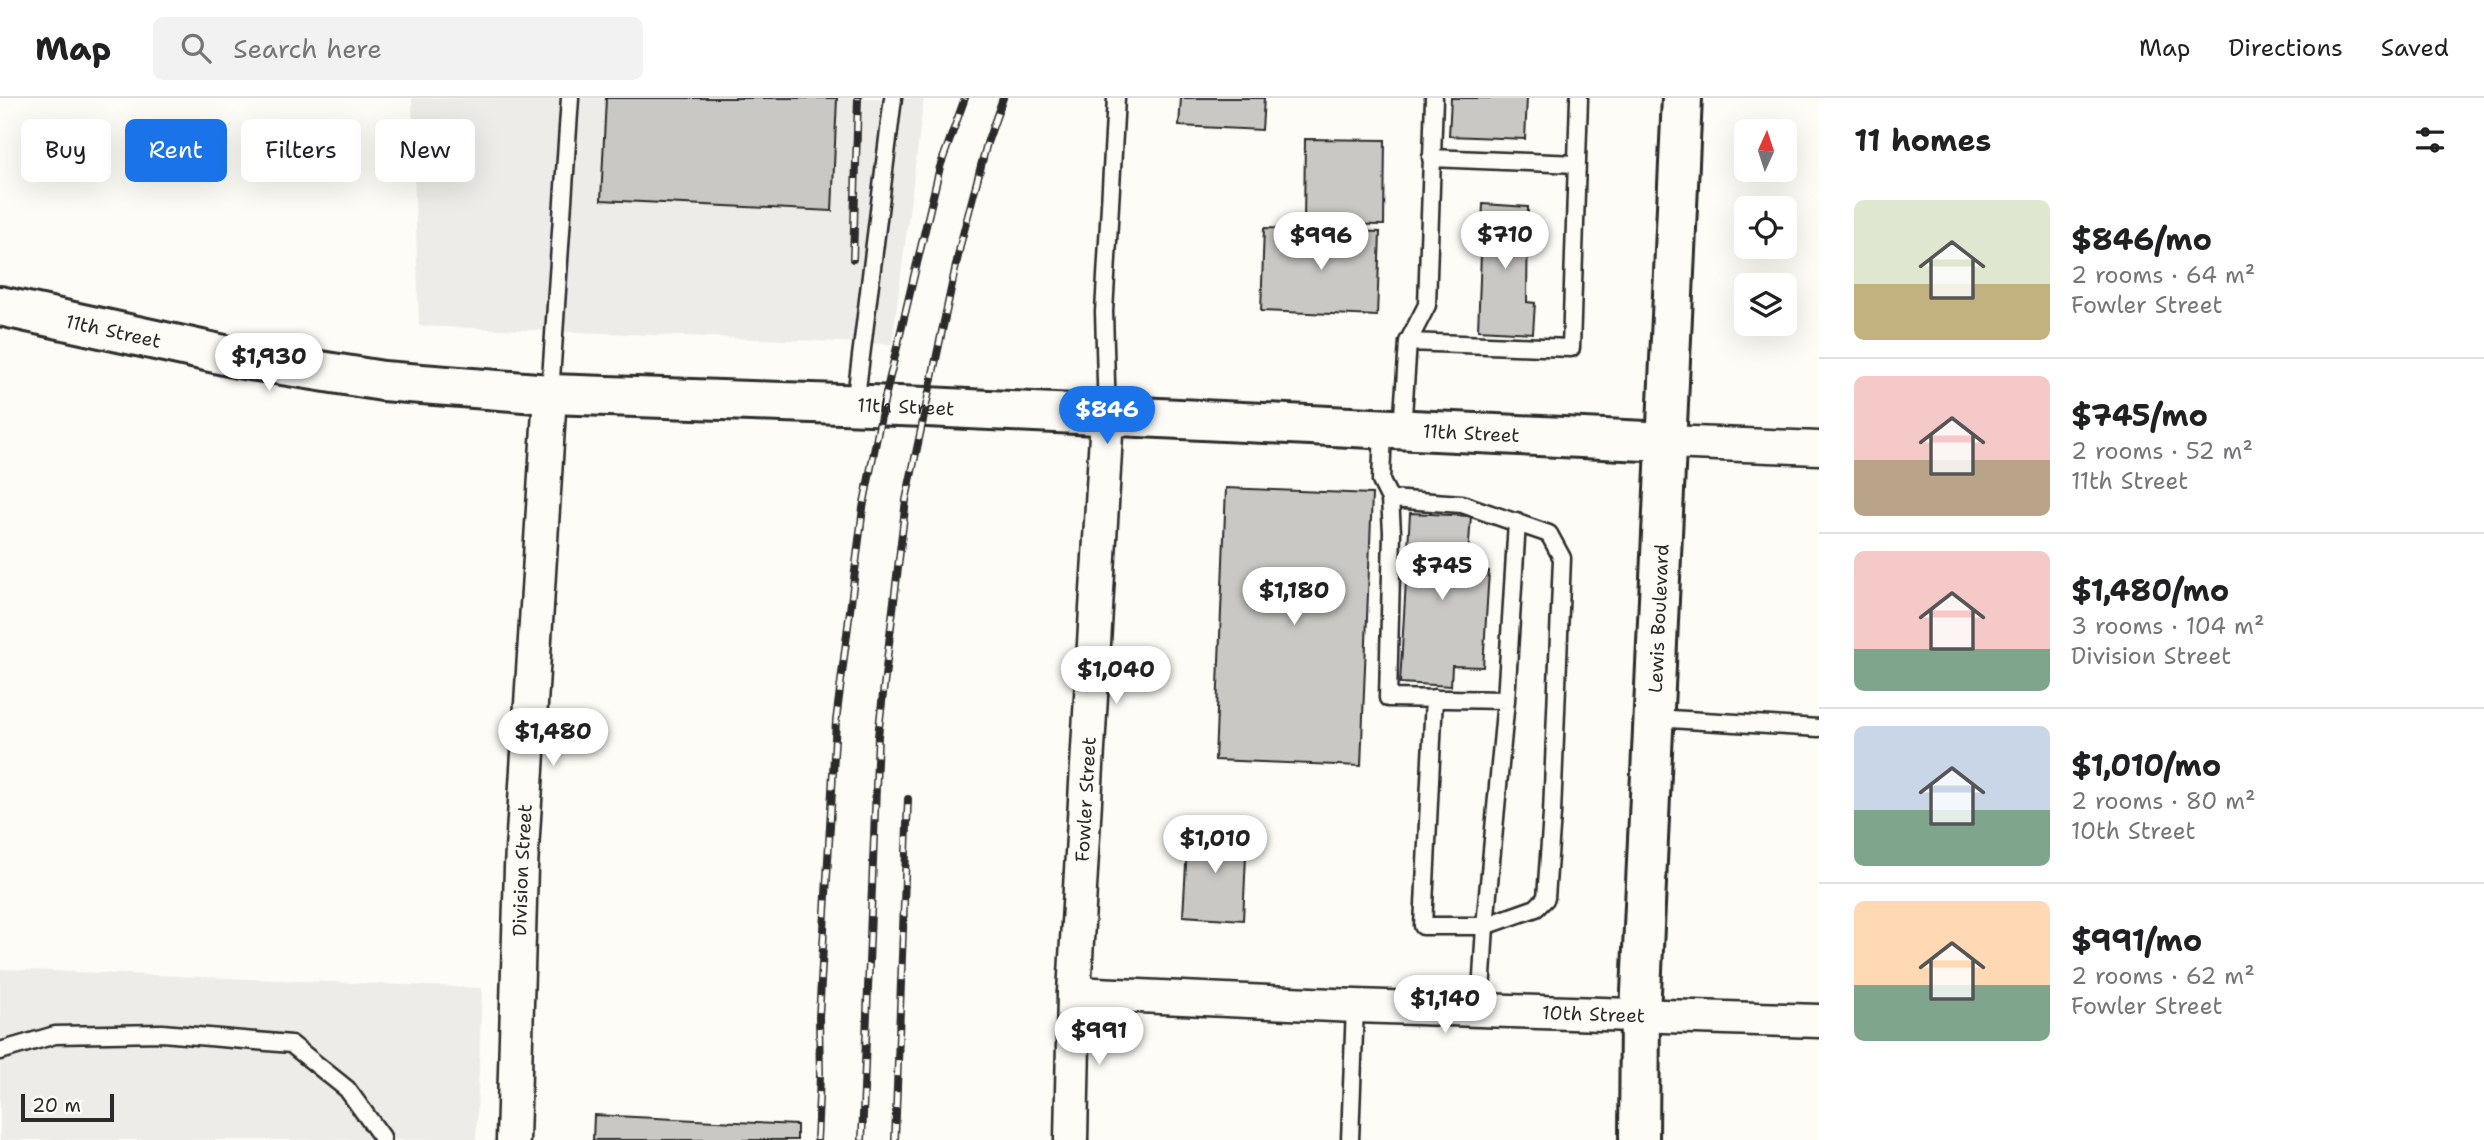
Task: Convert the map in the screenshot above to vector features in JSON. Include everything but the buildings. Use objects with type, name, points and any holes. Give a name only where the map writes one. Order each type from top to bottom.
[{"type":"main road","name":"Lewis Boulevard","points":[[1639,1140],[1640,1014],[1682,98]]},
{"type":"main road","name":"11th Street","points":[[0,306],[238,358],[383,381],[550,394],[855,405],[1667,442]]},
{"type":"street","name":"Division Street","points":[[513,1140],[521,867],[550,394]]},
{"type":"street","name":"Fowler Street","points":[[1071,1140],[1074,993],[1107,416]]},
{"type":"street","name":"11th Street","points":[[1667,442],[1819,448]]},
{"type":"street","name":"10th Street","points":[[1074,993],[1354,1006],[1819,1021]]},
{"type":"lane","points":[[550,394],[570,98]]},
{"type":"lane","points":[[855,405],[893,98]]},
{"type":"lane","points":[[1107,416],[1104,312],[1116,98]]},
{"type":"lane","points":[[1434,98],[1427,305],[1408,342],[1381,481],[1390,499],[1392,532],[1388,698],[1506,700]]},
{"type":"lane","points":[[1408,342],[1571,348],[1579,98]]},
{"type":"lane","points":[[1672,98],[1682,98]]},
{"type":"lane","points":[[1431,158],[1577,164]]},
{"type":"lane","points":[[1390,499],[1462,504],[1517,522],[1549,534],[1562,558],[1546,898],[1536,908],[1485,926],[1423,926],[1434,698]]},
{"type":"lane","points":[[1480,1010],[1506,700],[1517,522]]},
{"type":"lane","points":[[1653,718],[1819,728]]},
{"type":"lane","points":[[1350,1140],[1354,1006]]},
{"type":"lane","points":[[0,1051],[55,1035],[162,1033],[291,1044],[347,1089],[382,1140]]},
{"type":"shaded area","points":[[412,98],[924,98],[892,344],[419,326],[415,182],[475,182],[475,119],[413,119]]},
{"type":"shaded area","points":[[0,969],[482,988],[476,1140],[0,1140]]},
{"type":"railway","points":[[853,259],[858,98]]},
{"type":"railway","points":[[817,1140],[819,1017],[836,721],[863,508],[883,406],[940,167],[965,98]]},
{"type":"railway","points":[[862,1140],[878,736],[906,500],[961,242],[987,143],[1003,98]]},
{"type":"railway","points":[[895,1140],[908,799]]}]
